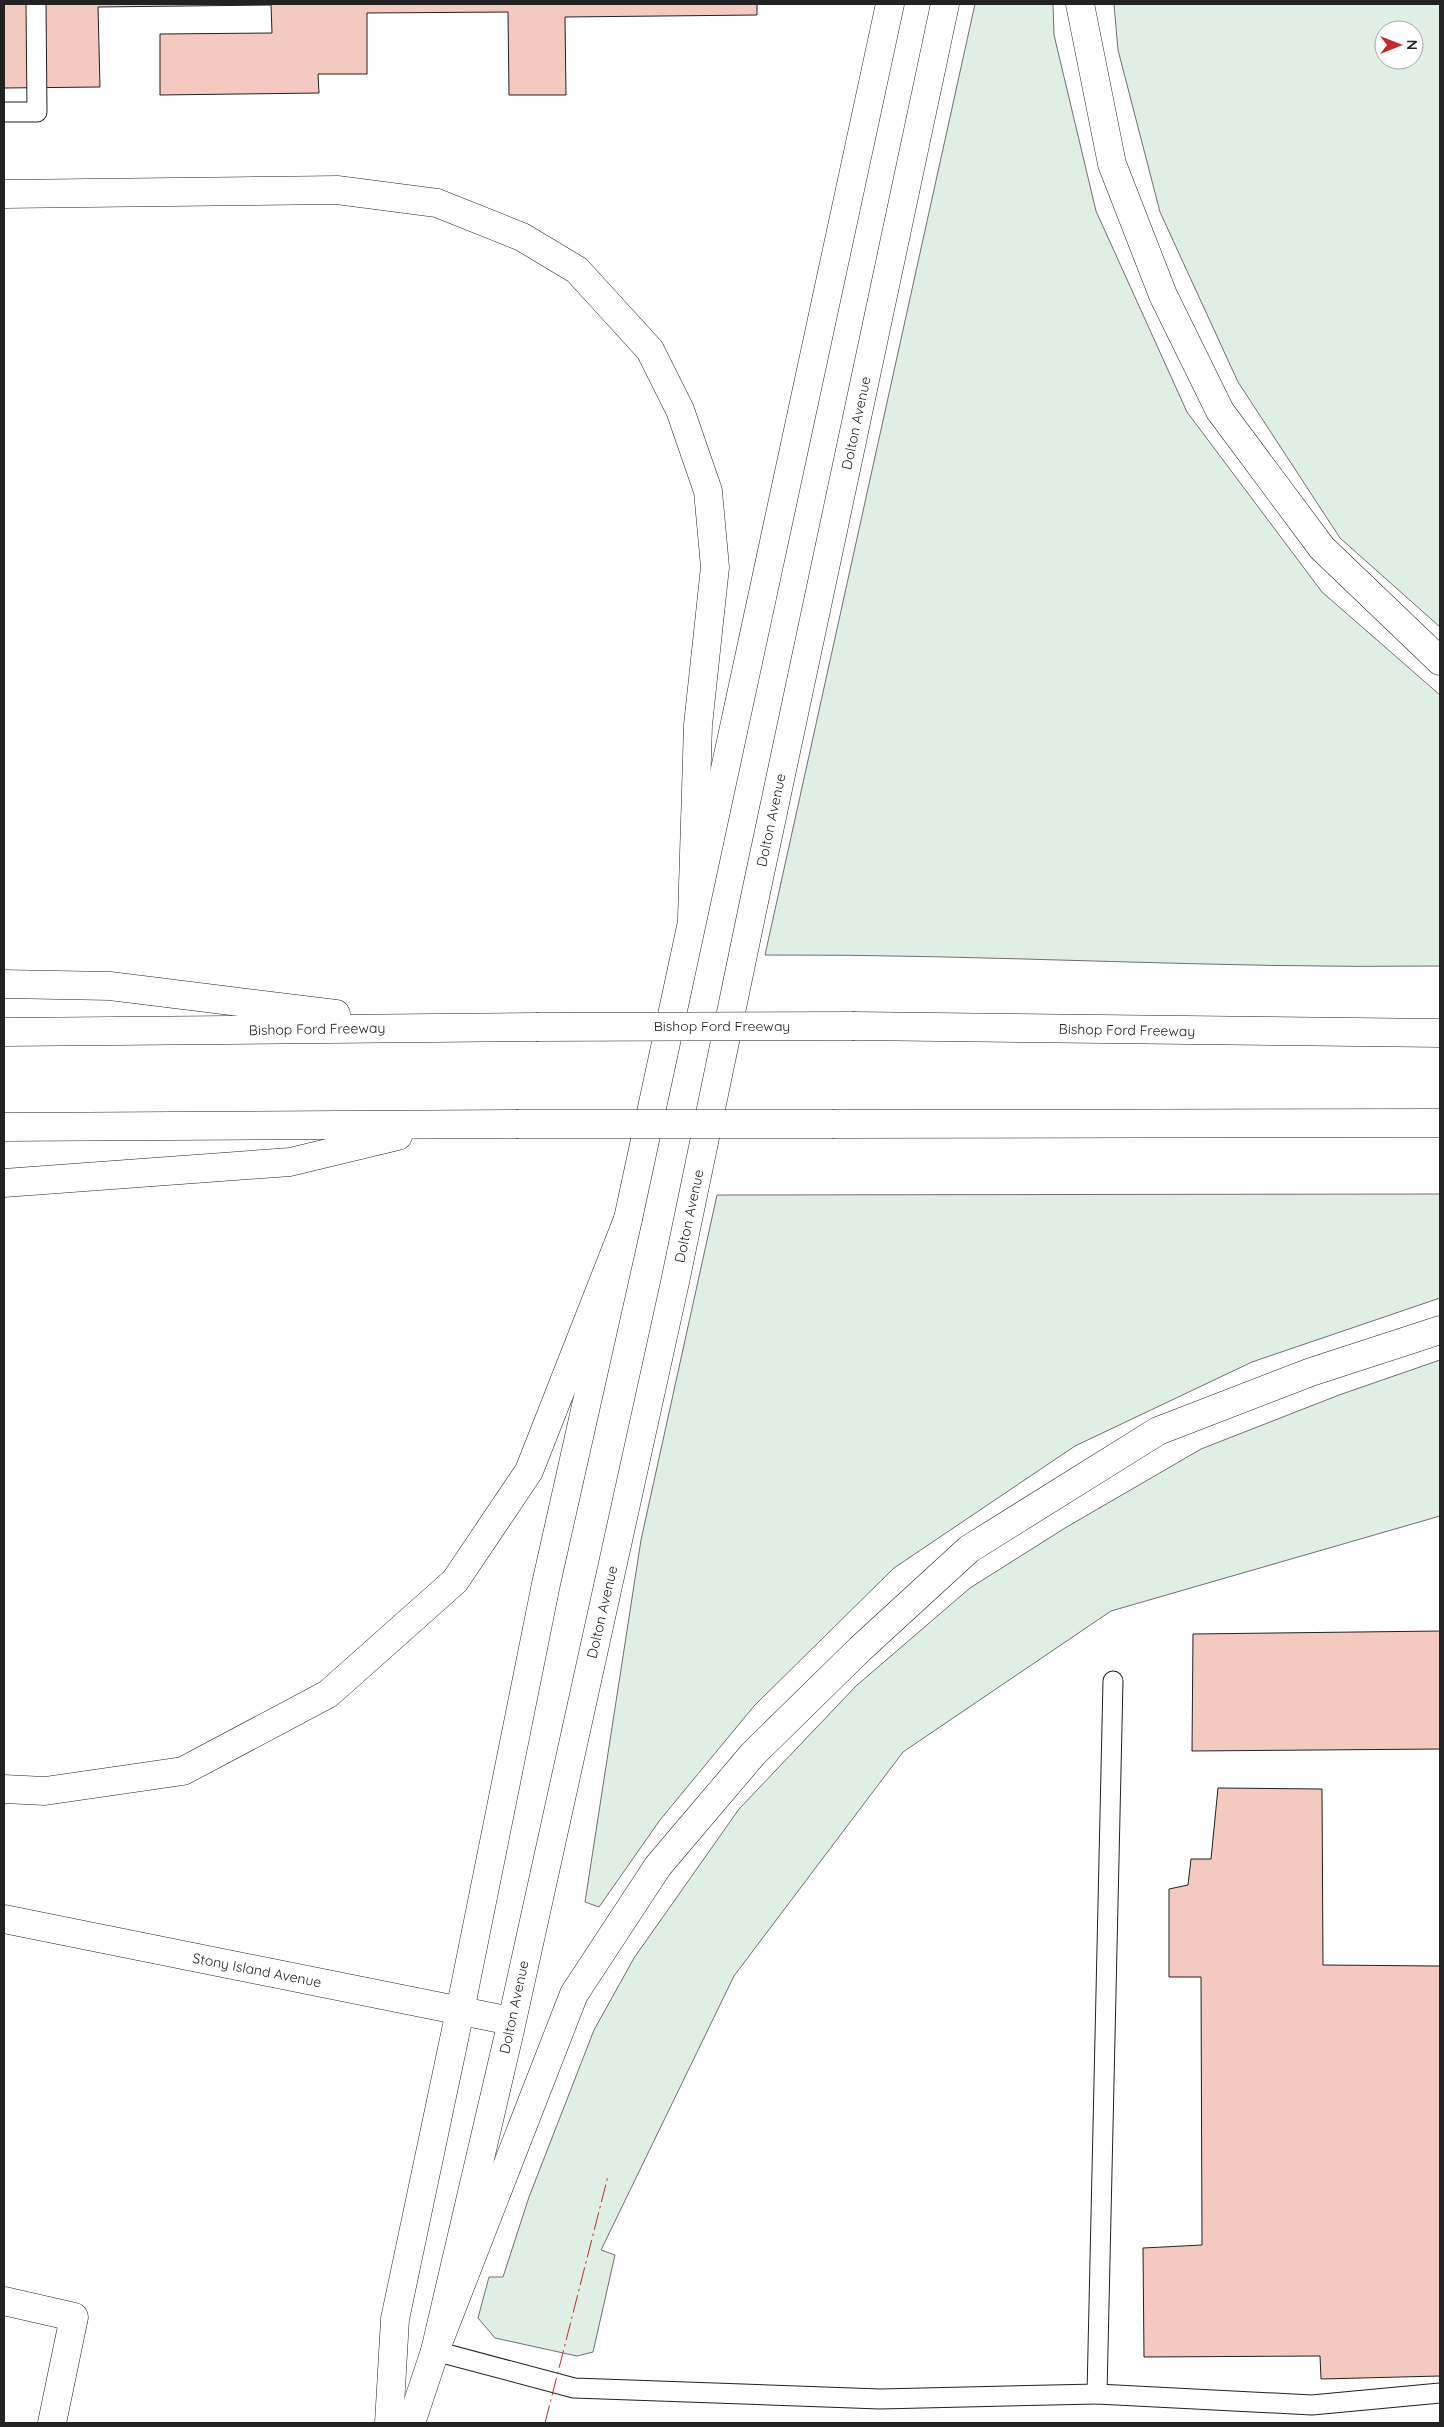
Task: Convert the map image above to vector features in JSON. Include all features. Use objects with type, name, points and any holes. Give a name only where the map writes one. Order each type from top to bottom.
[{"type":"main road","points":[[389,2423],[395,2319],[460,2011],[546,1584],[628,1219],[890,4]]},
{"type":"main road","name":"Dolton Avenue","points":[[411,2423],[435,2352],[511,2021],[675,1282],[945,4]]},
{"type":"main road","points":[[1080,4],[1112,164],[1163,295],[1220,411],[1322,548],[1440,661]]},
{"type":"main road","points":[[4,194],[337,190],[437,203],[522,237],[577,270],[650,350],[680,410],[708,491],[715,567],[698,725],[692,918]]},
{"type":"main road","points":[[4,984],[110,986],[442,1028]]},
{"type":"main road","name":"Bishop Ford Freeway","points":[[4,1032],[855,1026],[1440,1033]]},
{"type":"main road","points":[[4,1127],[516,1124],[1440,1123]]},
{"type":"main road","points":[[4,1183],[290,1162],[443,1125]]},
{"type":"main road","points":[[4,1789],[45,1791],[183,1771],[328,1694],[455,1581],[529,1471],[628,1219]]},
{"type":"main road","points":[[435,2352],[574,1994],[658,1866],[753,1754],[860,1649],[969,1549],[1158,1431],[1311,1372],[1440,1330]]},
{"type":"main road","name":"Stony Island Avenue","points":[[4,1919],[511,2021]]},
{"type":"main road","points":[[4,2301],[74,2317],[52,2423]]},
{"type":"lane","points":[[4,112],[37,112],[36,4]]},
{"type":"lane","points":[[1097,2394],[1113,1681]]},
{"type":"lane","points":[[435,2352],[574,2388],[880,2398],[1097,2394],[1312,2405],[1440,2393]]},
{"type":"green space","points":[[975,4],[1053,4],[1054,35],[1096,211],[1187,412],[1322,592],[1440,695],[1440,966],[1271,965],[849,955],[765,955]]},
{"type":"green space","points":[[1114,4],[1440,4],[1440,627],[1340,538],[1238,382],[1160,212],[1118,50]]},
{"type":"green space","points":[[1440,1194],[1440,1298],[1252,1362],[1075,1446],[894,1568],[754,1706],[660,1820],[599,1907],[585,1902],[641,1540],[717,1195]]},
{"type":"green space","points":[[1440,1360],[1440,1516],[1111,1611],[903,1752],[734,1976],[601,2250],[615,2255],[593,2352],[577,2356],[495,2338],[478,2318],[489,2277],[503,2277],[529,2197],[594,2030],[634,1958],[739,1809],[856,1686],[970,1588],[1065,1528],[1201,1449],[1339,1395]]},
{"type":"building","points":[[4,4],[757,4],[757,15],[565,17],[566,95],[509,95],[508,12],[367,13],[367,74],[318,74],[319,93],[160,95],[160,34],[272,33],[271,5],[98,7],[100,87],[4,88]]},
{"type":"building","points":[[1440,1631],[1440,1749],[1192,1751],[1193,1634]]},
{"type":"building","points":[[1218,1788],[1322,1789],[1323,1965],[1440,1966],[1440,2376],[1321,2379],[1320,2356],[1144,2357],[1143,2248],[1202,2245],[1201,1977],[1169,1977],[1169,1889],[1188,1885],[1191,1859],[1211,1859]]},
{"type":"power","points":[[545,2423],[608,2176]]}]
